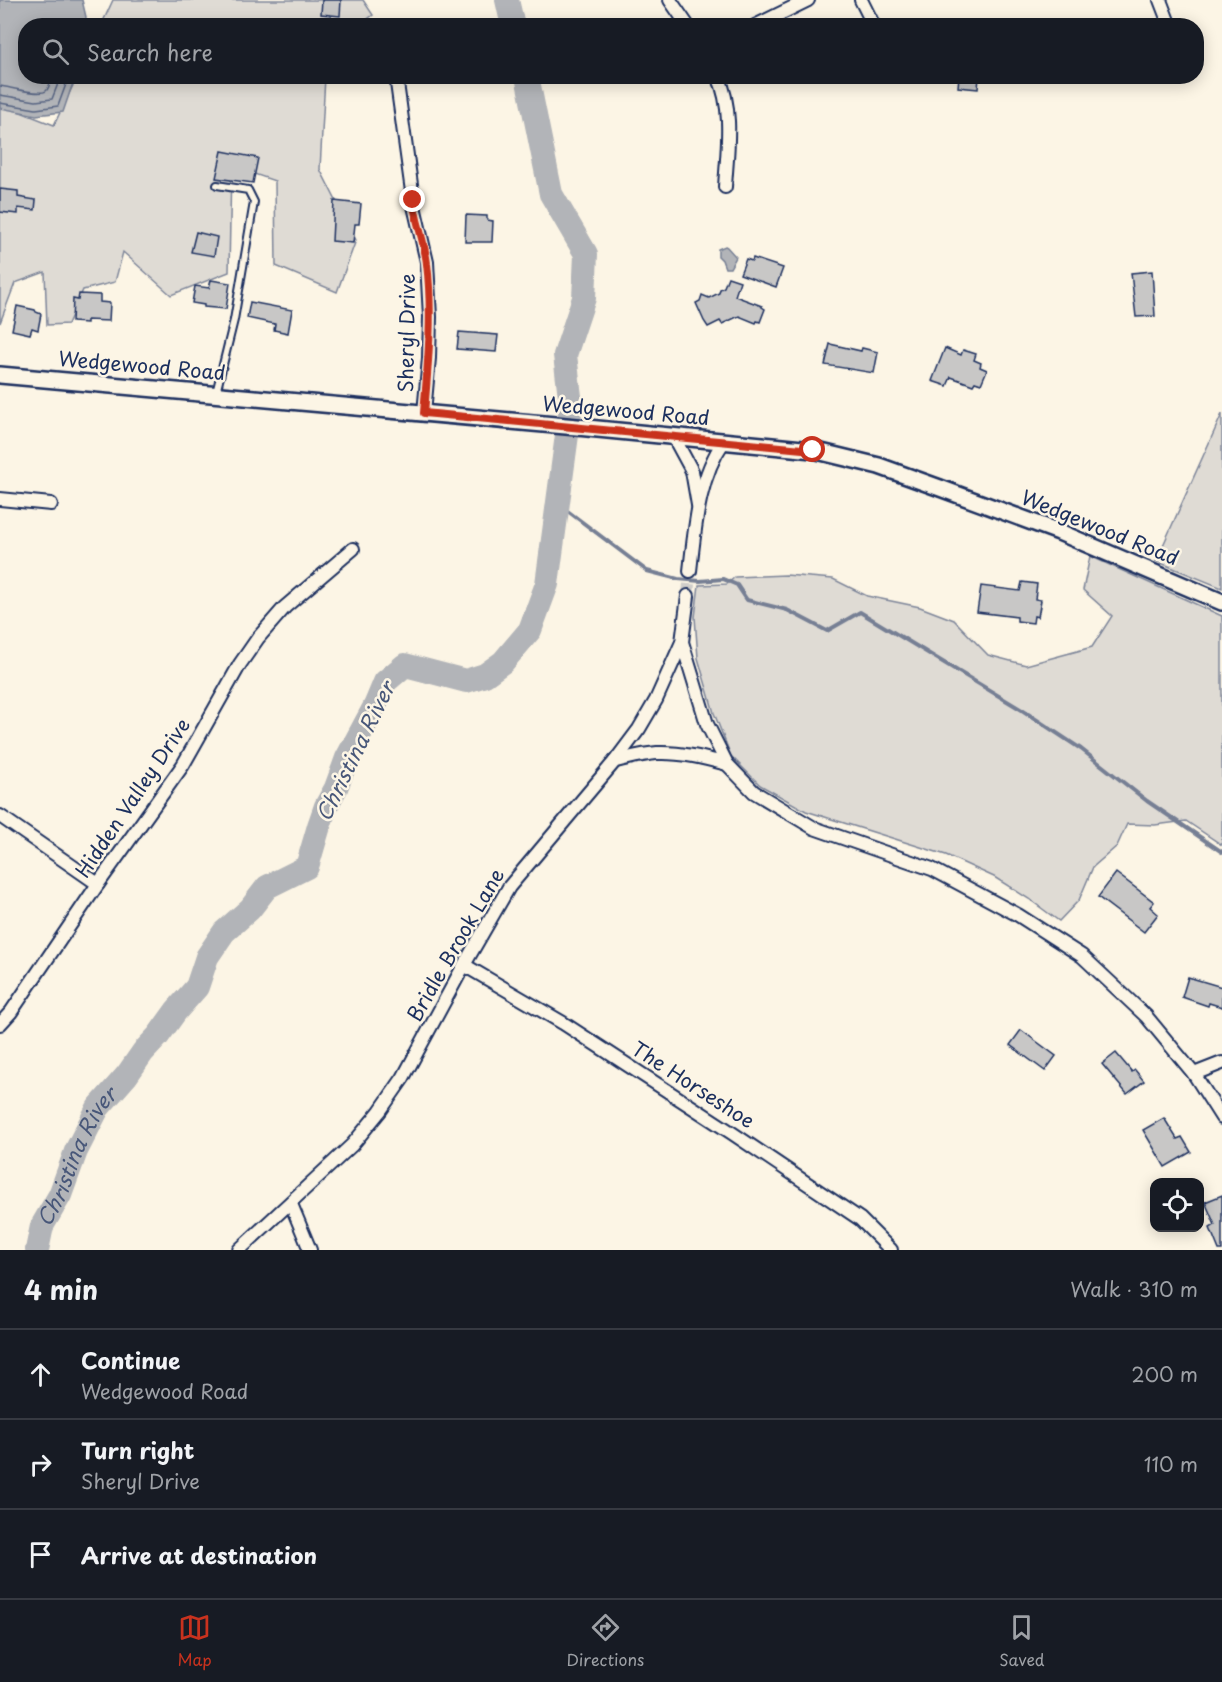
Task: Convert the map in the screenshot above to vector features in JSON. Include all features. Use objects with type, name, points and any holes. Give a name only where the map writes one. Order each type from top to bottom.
[{"type":"street","points":[[670,0],[682,18]]},
{"type":"street","points":[[771,18],[808,0]]},
{"type":"street","points":[[861,0],[870,18]]},
{"type":"street","points":[[1160,0],[1167,18]]},
{"type":"street","name":"Sheryl Drive","points":[[397,84],[414,206],[427,262],[429,337],[424,413]]},
{"type":"street","points":[[722,84],[728,115],[725,187]]},
{"type":"street","name":"Wedgewood Road","points":[[0,375],[813,450],[879,466],[1059,532],[1222,602]]},
{"type":"street","points":[[673,436],[692,471],[698,506]]},
{"type":"street","points":[[690,571],[698,506],[715,454],[724,441]]},
{"type":"street","points":[[0,499],[51,504]]},
{"type":"street","name":"Hidden Valley Drive","points":[[0,1024],[11,1012],[183,765],[240,664],[258,638],[285,607],[352,549]]},
{"type":"street","points":[[688,596],[682,642],[707,724],[727,764],[754,792],[814,828],[932,869],[1018,915],[1082,956],[1146,1016],[1194,1074],[1222,1118]]},
{"type":"street","name":"Bridle Brook Lane","points":[[240,1250],[352,1146],[380,1111],[403,1078],[509,887],[639,729],[656,700],[682,642]]},
{"type":"street","points":[[615,761],[655,753],[675,753],[727,764]]},
{"type":"street","points":[[0,816],[98,884]]},
{"type":"street","name":"The Horseshoe","points":[[464,965],[563,1023],[751,1146],[860,1219],[891,1250]]},
{"type":"street","points":[[1194,1074],[1222,1063]]},
{"type":"street","points":[[291,1204],[310,1250]]},
{"type":"lane","points":[[216,394],[234,320],[254,202],[248,190],[217,185]]},
{"type":"shaded area","points":[[113,0],[363,0],[373,15],[369,18],[105,18]]},
{"type":"shaded area","points":[[74,84],[325,84],[320,169],[356,240],[337,292],[276,266],[275,181],[231,166],[229,272],[171,295],[123,252],[115,282],[83,290],[68,324],[47,325],[45,272],[15,283],[0,323],[0,104],[54,125]]},
{"type":"shaded area","points":[[1222,414],[1222,588],[1156,561]]},
{"type":"shaded area","points":[[1090,556],[1222,616],[1222,845],[1186,821],[1155,825],[1127,824],[1117,846],[1093,867],[1079,900],[1059,921],[994,877],[946,855],[806,811],[760,785],[731,756],[714,713],[698,658],[695,617],[699,585],[727,584],[735,577],[786,575],[833,579],[867,596],[920,607],[954,620],[988,655],[1026,665],[1092,647],[1112,616],[1083,590]]},
{"type":"water","points":[[0,0],[82,0],[86,18],[18,18],[18,84],[73,84],[63,112],[36,115],[0,108]]},
{"type":"water","points":[[725,246],[736,257],[730,268],[725,268],[718,256],[718,249]]},
{"type":"building","points":[[322,0],[341,0],[340,16],[321,14]]},
{"type":"building","points":[[958,84],[978,84],[978,89],[958,87]]},
{"type":"building","points":[[222,151],[258,158],[253,183],[216,178]]},
{"type":"building","points":[[0,189],[18,191],[18,197],[36,200],[35,210],[18,208],[18,214],[0,212]]},
{"type":"building","points":[[334,201],[361,204],[359,224],[355,224],[353,243],[332,241]]},
{"type":"building","points":[[466,215],[487,216],[487,220],[493,221],[492,242],[465,242]]},
{"type":"building","points":[[196,232],[217,237],[214,256],[191,252]]},
{"type":"building","points":[[753,258],[783,268],[776,287],[740,274],[746,259],[752,261]]},
{"type":"building","points":[[1152,271],[1155,316],[1136,317],[1131,273]]},
{"type":"building","points":[[728,277],[740,281],[735,296],[765,309],[760,322],[756,323],[739,316],[722,324],[720,321],[708,327],[696,303],[700,301],[702,295],[709,298],[719,293]]},
{"type":"building","points":[[211,280],[230,283],[226,309],[204,307],[204,305],[192,303],[195,286],[209,288]]},
{"type":"building","points":[[79,294],[100,295],[100,302],[110,303],[109,321],[72,322],[73,299],[78,300]]},
{"type":"building","points":[[250,302],[292,310],[288,333],[274,330],[275,324],[247,318]]},
{"type":"building","points":[[17,306],[35,310],[41,314],[38,330],[32,328],[30,334],[12,330]]},
{"type":"building","points":[[459,332],[498,335],[496,352],[457,349]]},
{"type":"building","points":[[830,344],[861,351],[862,348],[878,352],[874,373],[825,365]]},
{"type":"building","points":[[945,348],[961,355],[963,350],[976,354],[974,360],[981,363],[980,367],[987,370],[981,384],[975,382],[973,385],[951,377],[947,386],[932,381]]},
{"type":"building","points":[[1022,582],[1037,584],[1035,599],[1041,600],[1038,617],[1034,616],[1033,623],[1017,621],[1017,617],[977,612],[981,586],[1020,591]]},
{"type":"building","points":[[1116,873],[1154,902],[1150,907],[1158,914],[1144,932],[1098,897]]},
{"type":"building","points":[[1188,977],[1222,987],[1222,1007],[1209,1003],[1208,1006],[1182,997]]},
{"type":"building","points":[[1021,1030],[1056,1056],[1045,1071],[1010,1045]]},
{"type":"building","points":[[1116,1053],[1132,1072],[1135,1070],[1144,1081],[1127,1094],[1102,1064]]},
{"type":"building","points":[[1164,1118],[1177,1139],[1182,1137],[1191,1152],[1165,1167],[1143,1130]]},
{"type":"building","points":[[1222,1195],[1222,1250],[1219,1250],[1210,1228],[1215,1225],[1205,1202]]},
{"type":"waterway","name":"Christina River","points":[[507,0],[511,18]]},
{"type":"waterway","name":"Christina River","points":[[37,1250],[42,1226],[60,1195],[76,1151],[98,1108],[197,987],[207,957],[224,932],[250,909],[267,887],[307,867],[326,806],[385,682],[405,665],[466,681],[485,675],[503,662],[530,630],[547,584],[571,405],[565,355],[584,298],[586,254],[551,194],[529,84]]},
{"type":"waterway","points":[[557,503],[647,571],[678,579],[700,581],[723,579],[737,585],[747,600],[787,610],[827,631],[860,612],[1022,710],[1081,749],[1147,801],[1222,852]]},
{"type":"tunnel","points":[[688,596],[690,571]]},
{"type":"route","points":[[413,200],[427,262],[430,317],[424,413],[813,450]]}]
